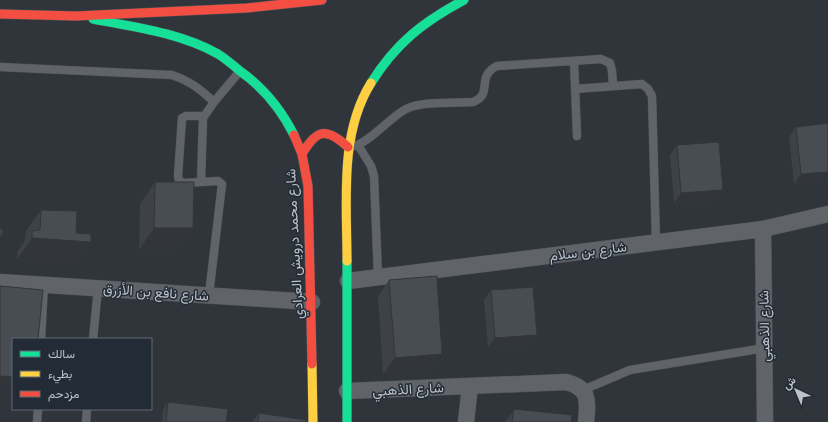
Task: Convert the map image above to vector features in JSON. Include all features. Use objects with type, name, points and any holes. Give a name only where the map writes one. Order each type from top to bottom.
[{"type":"street","points":[[0,14],[76,16],[248,8],[322,0]]},
{"type":"street","points":[[347,422],[344,397],[348,281],[348,147],[356,114],[370,82],[380,66],[403,40],[417,28],[451,6],[464,0]]},
{"type":"street","name":"شارع محمد درويش العرادي","points":[[76,16],[141,28],[178,38],[219,55],[255,81],[268,95],[292,131],[302,154],[309,202],[313,422]]},
{"type":"street","points":[[302,154],[312,137],[323,132],[335,135],[348,147]]},
{"type":"street","name":"شارع بن سلام","points":[[348,281],[763,229],[828,214]]},
{"type":"street","name":"شارع الذهبي","points":[[763,229],[765,422]]},
{"type":"street","name":"شارع نافع بن الأزرق","points":[[0,282],[312,302]]},
{"type":"street","points":[[312,330],[318,353],[320,397],[322,400]]},
{"type":"street","name":"شارع الذهبي","points":[[344,397],[470,386],[566,382],[583,390]]},
{"type":"street","points":[[466,422],[470,386]]},
{"type":"street","points":[[583,390],[588,400],[586,422]]},
{"type":"lane","points":[[348,147],[358,145],[400,112],[412,106],[424,104],[473,102],[480,100],[483,96],[486,75],[490,69],[497,66],[601,59],[610,63],[613,86]]},
{"type":"lane","points":[[574,61],[577,136]]},
{"type":"lane","points":[[0,67],[172,75],[183,78],[194,84],[214,102]]},
{"type":"lane","points":[[201,182],[204,116],[240,71]]},
{"type":"lane","points":[[575,89],[642,84],[648,89],[652,96],[656,243]]},
{"type":"lane","points":[[204,116],[182,117],[178,176],[179,181],[181,182],[218,181],[222,184],[209,295]]},
{"type":"lane","points":[[358,145],[371,166],[374,176],[378,277]]},
{"type":"lane","points":[[41,338],[44,284]]},
{"type":"lane","points":[[93,338],[98,288]]},
{"type":"lane","points":[[583,390],[630,370],[765,348]]},
{"type":"lane","points":[[37,422],[38,410]]},
{"type":"lane","points":[[86,422],[87,410]]},
{"type":"building","points":[[828,123],[828,172],[801,174],[796,127]]},
{"type":"building","points":[[719,142],[723,190],[681,193],[677,145]]},
{"type":"building","points":[[155,182],[194,182],[193,228],[154,228]]},
{"type":"building","points":[[41,210],[77,211],[76,233],[91,234],[91,242],[32,238],[32,231],[40,230]]},
{"type":"building","points":[[0,228],[3,229],[2,236],[0,236]]},
{"type":"building","points":[[437,276],[442,354],[395,358],[389,280]]},
{"type":"building","points":[[0,286],[43,290],[38,338],[12,338],[12,377],[0,376]]},
{"type":"building","points":[[533,287],[537,335],[495,338],[491,290]]},
{"type":"building","points":[[168,402],[228,409],[226,422],[166,422]]},
{"type":"building","points":[[514,409],[572,415],[571,422],[512,422]]},
{"type":"building","points":[[259,413],[306,420],[306,422],[258,422]]},
{"type":"traffic: fast","points":[[371,83],[390,56],[423,25],[464,0]]},
{"type":"traffic: fast","points":[[93,19],[173,36],[189,41],[218,54],[249,78],[264,92],[278,108],[294,135]]},
{"type":"traffic: fast","points":[[347,261],[347,422]]},
{"type":"traffic: slow","points":[[347,261],[346,193],[349,146],[361,103],[371,83]]},
{"type":"traffic: slow","points":[[312,364],[313,422]]},
{"type":"traffic: jam","points":[[0,14],[76,16],[247,8],[322,0]]},
{"type":"traffic: jam","points":[[302,154],[312,140],[322,134],[334,136],[348,147]]},
{"type":"traffic: jam","points":[[294,135],[302,154],[308,186],[312,364]]}]
